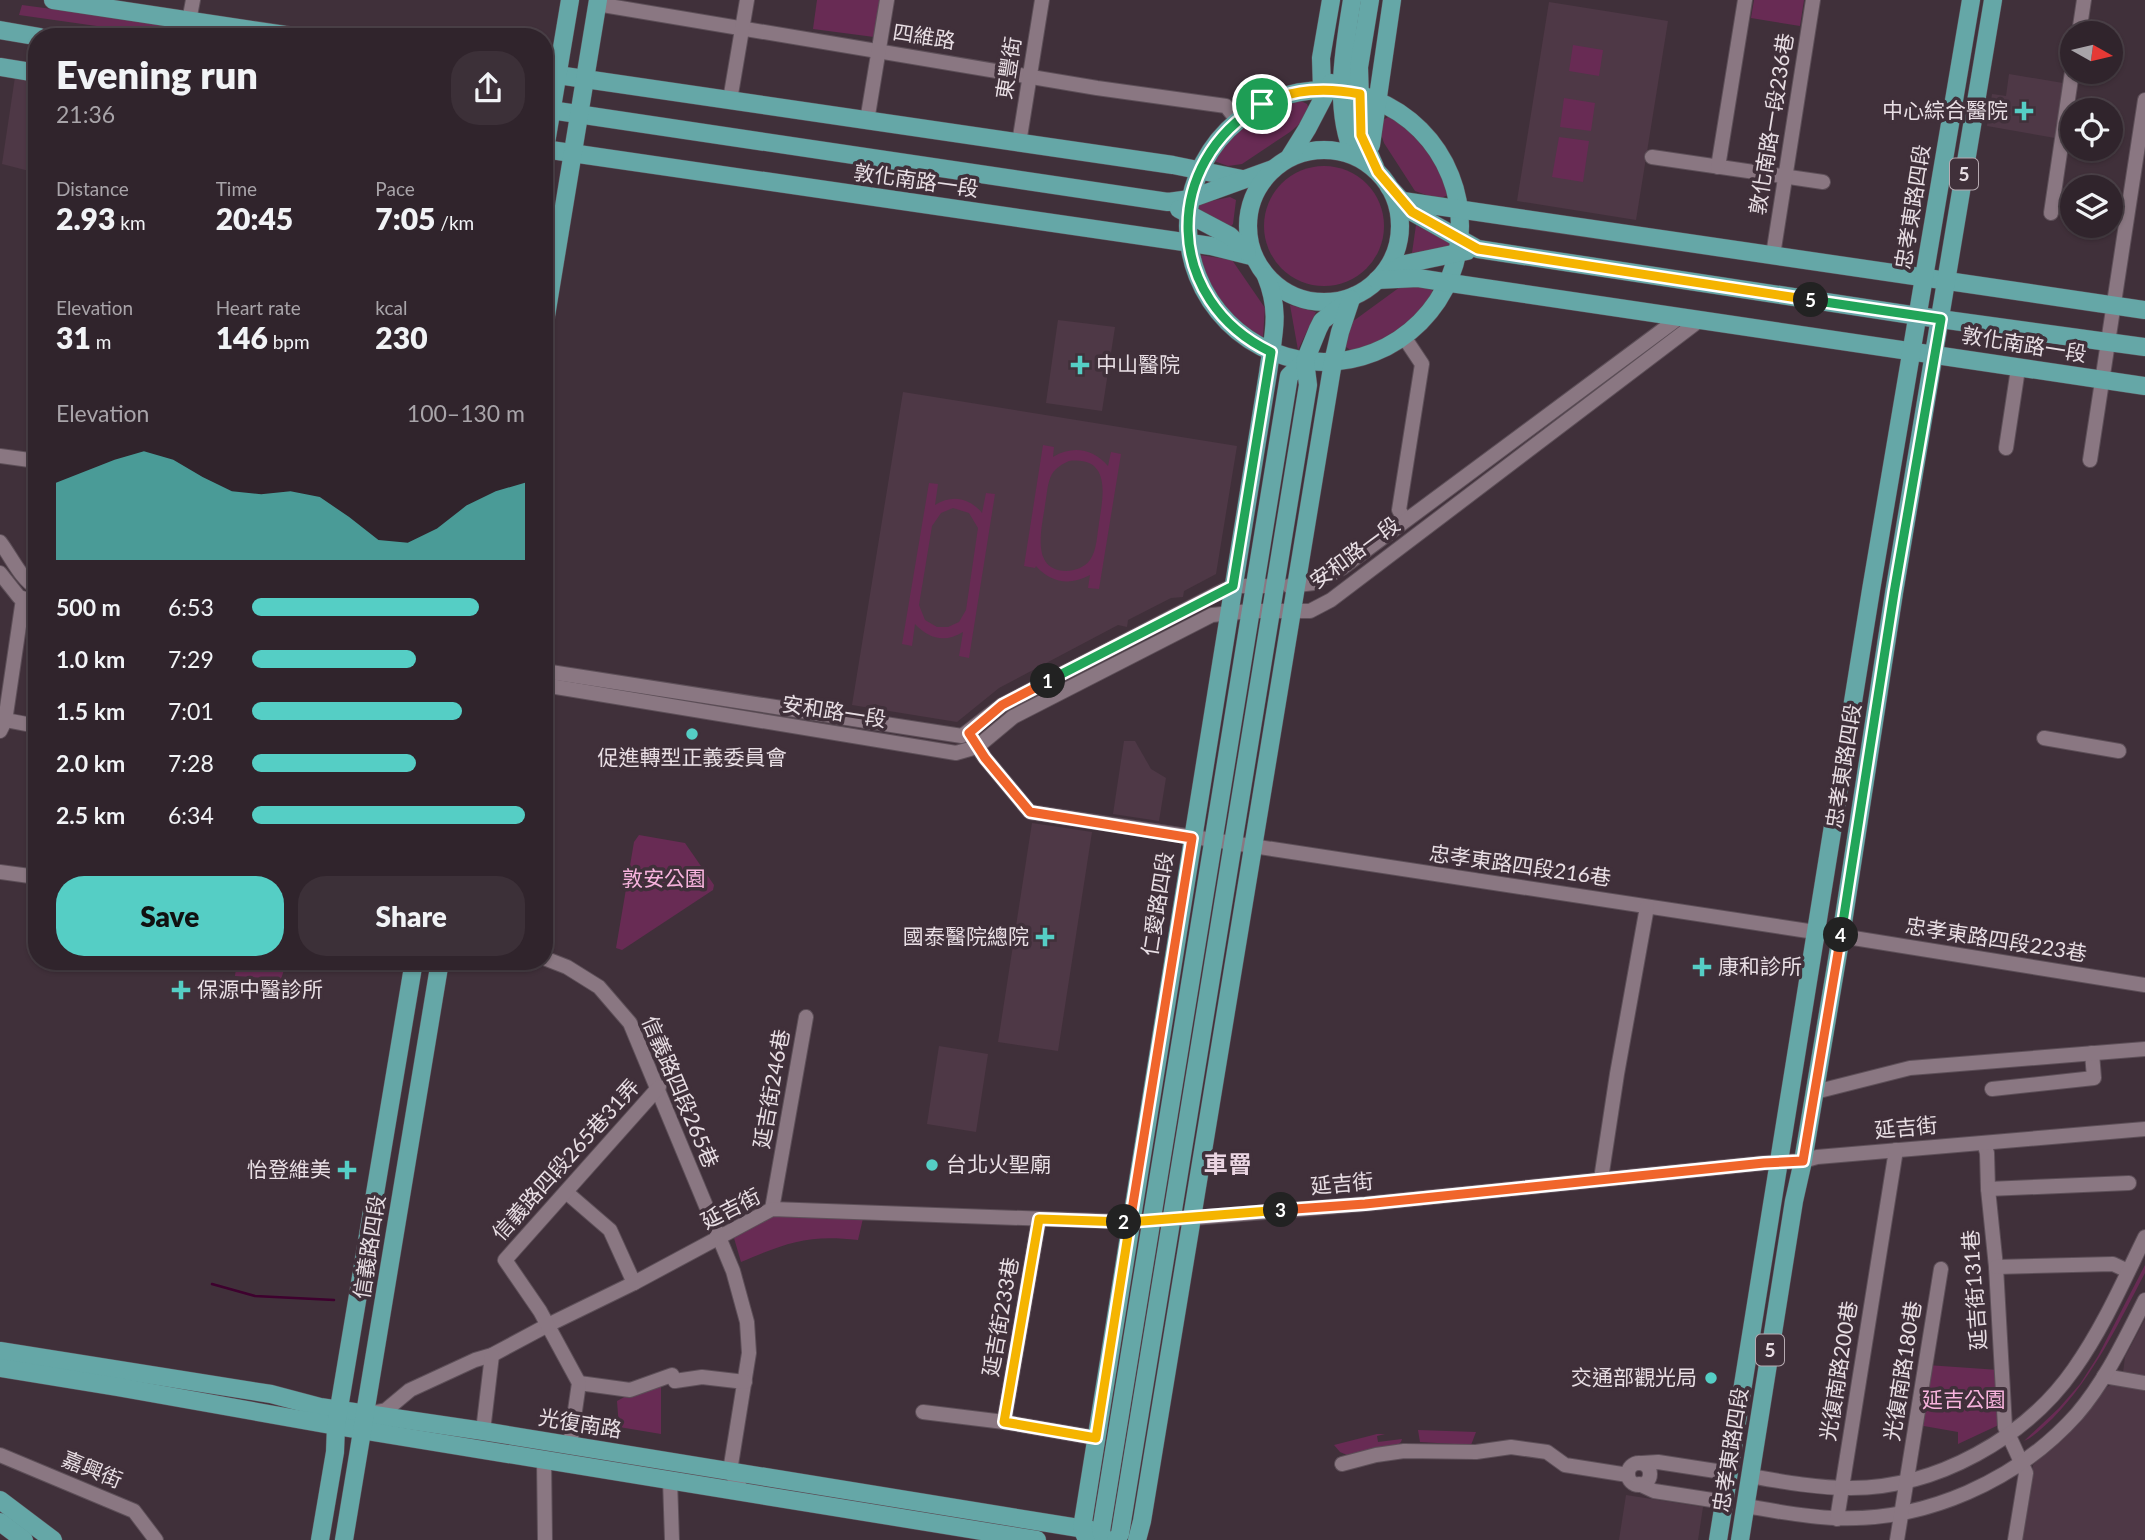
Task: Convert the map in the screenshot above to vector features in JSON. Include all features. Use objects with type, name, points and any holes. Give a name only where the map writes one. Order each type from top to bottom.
[{"type":"main road","points":[[53,0],[182,28]]},
{"type":"main road","points":[[553,66],[570,0]]},
{"type":"main road","points":[[1331,0],[1321,58],[1346,93]]},
{"type":"main road","points":[[1352,0],[1341,64],[1346,93],[1368,162]]},
{"type":"main road","points":[[1289,158],[1307,129],[1346,93],[1359,67],[1370,0]]},
{"type":"main road","points":[[1377,280],[1390,264],[1397,245],[1400,225],[1397,205],[1390,187],[1346,131],[1346,93],[1392,0]]},
{"type":"main road","name":"忠孝東路四段","points":[[1718,1540],[1970,0]]},
{"type":"main road","name":"忠孝東路四段","points":[[1740,1540],[1791,1215],[1803,1161],[1841,936],[1894,593],[1993,0]]},
{"type":"main road","points":[[553,274],[598,2]]},
{"type":"main road","points":[[0,30],[28,35]]},
{"type":"main road","points":[[0,67],[28,72]]},
{"type":"main road","points":[[553,74],[1242,179]]},
{"type":"main road","points":[[1301,91],[1346,93],[1415,124],[1431,141],[1452,180],[1459,208],[1458,246],[1447,284],[1430,311],[1404,337],[1370,354],[1333,362],[1305,362],[1271,352],[1240,334],[1215,309],[1198,278],[1189,243],[1189,206],[1199,171],[1216,142],[1237,120],[1274,98],[1301,91]]},
{"type":"main road","name":"敦化南路一段","points":[[553,111],[1189,206],[1205,221],[1230,236],[1258,265]]},
{"type":"main road","points":[[1368,162],[1338,150],[1321,149],[1289,158],[1263,180],[1250,206],[1248,231],[1258,265],[1279,287],[1302,299],[1329,302],[1353,298],[1405,264],[1458,246]]},
{"type":"main road","name":"敦化南路一段","points":[[553,152],[1229,249],[1258,265]]},
{"type":"main road","points":[[1189,206],[1242,179],[1273,169]]},
{"type":"main road","name":"敦化南路一段","points":[[1390,187],[1412,212],[1458,246],[1918,316],[2145,347]]},
{"type":"main road","points":[[1403,201],[2145,310]]},
{"type":"main road","name":"仁愛路四段","points":[[1115,1537],[1096,1438],[1271,352],[1276,314],[1274,297],[1258,265]]},
{"type":"main road","name":"敦化南路一段","points":[[1377,280],[1418,278],[2145,386]]},
{"type":"main road","points":[[1115,1537],[1194,1218],[1333,362],[1340,332],[1353,298]]},
{"type":"main road","name":"仁愛路四段","points":[[1115,1537],[1150,1221],[1289,376],[1305,362],[1322,321],[1353,298]]},
{"type":"main road","name":"仁愛路四段","points":[[1115,1537],[1172,1219],[1308,385],[1305,362]]},
{"type":"main road","name":"信義路四段","points":[[320,1540],[335,1452],[337,1418],[412,970]]},
{"type":"main road","name":"信義路四段","points":[[344,1540],[439,970]]},
{"type":"main road","name":"光復南路","points":[[0,1351],[271,1394],[320,1407],[337,1418]]},
{"type":"main road","name":"光復南路","points":[[0,1368],[365,1422],[483,1431],[1115,1537]]},
{"type":"main road","name":"光復南路","points":[[365,1422],[544,1460],[1037,1540]]},
{"type":"main road","points":[[0,1500],[52,1540]]},
{"type":"main road","points":[[0,1522],[24,1540]]},
{"type":"street","points":[[187,28],[193,0]]},
{"type":"street","points":[[730,100],[747,0]]},
{"type":"street","points":[[867,121],[887,0]]},
{"type":"street","name":"東豐街","points":[[1019,143],[1042,0]]},
{"type":"street","points":[[1718,167],[1745,0]]},
{"type":"street","name":"敦化南路一段236巷","points":[[1773,255],[1813,0]]},
{"type":"street","points":[[2081,21],[2084,0]]},
{"type":"street","name":"四維路","points":[[598,2],[743,29],[1226,106],[1237,120]]},
{"type":"street","points":[[1960,66],[1982,69]]},
{"type":"street","points":[[2051,213],[2070,84]]},
{"type":"street","points":[[2090,460],[2145,100]]},
{"type":"street","points":[[1652,157],[1823,183]]},
{"type":"street","name":"安和路一段","points":[[553,672],[959,736],[969,733],[1002,705],[1233,586],[1314,583],[1342,568],[1680,317]]},
{"type":"street","name":"安和路一段","points":[[553,686],[961,753],[977,747],[1013,717],[1212,615],[1250,611],[1310,611],[1331,600],[1700,320]]},
{"type":"street","points":[[1404,337],[1422,364],[1399,510],[1405,520]]},
{"type":"street","points":[[2006,448],[2018,369]]},
{"type":"street","points":[[0,456],[28,460]]},
{"type":"street","points":[[0,542],[28,582]]},
{"type":"street","points":[[0,573],[5,590],[28,600]]},
{"type":"street","points":[[28,610],[2,724],[28,725]]},
{"type":"street","name":"忠孝東路四段216巷","points":[[969,733],[977,747],[1030,812],[1841,936]]},
{"type":"street","points":[[2044,738],[2119,751]]},
{"type":"street","points":[[0,872],[28,876]]},
{"type":"street","points":[[1601,1179],[1647,907]]},
{"type":"street","name":"忠孝東路四段223巷","points":[[1841,936],[2145,985]]},
{"type":"street","name":"信義路四段265巷","points":[[553,962],[587,979],[611,999],[630,1023],[659,1087],[733,1271],[747,1322],[749,1353],[730,1471]]},
{"type":"street","name":"延吉街246巷","points":[[772,1209],[806,1017]]},
{"type":"street","points":[[1815,1092],[1910,1068],[2145,1049]]},
{"type":"street","points":[[1992,1089],[2094,1078],[2092,1053]]},
{"type":"street","name":"信義路四段265巷31弄","points":[[548,1325],[505,1260],[659,1087]]},
{"type":"street","name":"延吉街","points":[[365,1422],[386,1410],[410,1390],[492,1355],[635,1283],[772,1209],[1150,1221],[1365,1204],[1803,1161],[1817,1157],[2145,1129]]},
{"type":"street","name":"延吉街131巷","points":[[1984,1143],[1996,1268],[2005,1427],[2021,1463]]},
{"type":"street","name":"光復南路200巷","points":[[1842,1488],[1896,1150]]},
{"type":"street","points":[[1988,1189],[2129,1183]]},
{"type":"street","points":[[566,1192],[610,1230],[635,1283]]},
{"type":"street","name":"延吉街233巷","points":[[1004,1422],[1039,1219]]},
{"type":"street","points":[[1750,1476],[1812,1486],[1853,1488],[1907,1480],[1938,1471],[1983,1451],[2024,1423],[2074,1370],[2097,1333],[2145,1237]]},
{"type":"street","points":[[1996,1268],[2113,1264],[2128,1271]]},
{"type":"street","name":"光復南路180巷","points":[[1907,1480],[1941,1269]]},
{"type":"street","points":[[1746,1506],[1837,1519],[1902,1513],[1952,1500],[1989,1483],[2021,1463],[2077,1414],[2104,1376],[2145,1300]]},
{"type":"street","points":[[548,1325],[579,1383],[570,1445]]},
{"type":"street","points":[[483,1431],[492,1355]]},
{"type":"street","points":[[579,1383],[630,1390],[672,1375],[676,1381],[702,1377],[745,1382]]},
{"type":"street","points":[[2104,1376],[2145,1383]]},
{"type":"street","points":[[923,1412],[1004,1422],[1096,1438]]},
{"type":"street","points":[[1342,1464],[1404,1451],[1476,1452],[1511,1447],[1546,1452],[1565,1465],[1646,1482],[1650,1475],[1643,1463],[1658,1462],[1729,1473]]},
{"type":"street","name":"嘉興街","points":[[0,1455],[134,1511],[156,1540]]},
{"type":"street","points":[[544,1460],[545,1540]]},
{"type":"street","points":[[2015,1540],[2026,1473],[2021,1463]]},
{"type":"street","points":[[730,1471],[743,1492]]},
{"type":"street","points":[[670,1480],[672,1540]]},
{"type":"street","points":[[1634,1480],[1654,1490],[1725,1502]]},
{"type":"street","points":[[1897,1540],[1907,1480]]},
{"type":"street","points":[[1837,1519],[1842,1488]]},
{"type":"shaded area","points":[[1549,2],[1668,21],[1636,220],[1517,201]]},
{"type":"shaded area","name":"中心綜合醫院","points":[[2009,74],[2063,84],[2055,138],[1987,126],[1992,94],[2006,96]]},
{"type":"shaded area","points":[[15,77],[28,79],[28,171],[2,164]]},
{"type":"shaded area","name":"中山醫院","points":[[1058,320],[1115,327],[1102,411],[1046,403]]},
{"type":"shaded area","points":[[903,392],[1237,446],[1216,574],[1184,591],[1183,597],[1171,598],[1128,620],[1127,627],[1118,625],[999,688],[957,722],[852,705]]},
{"type":"shaded area","points":[[1124,741],[1135,741],[1151,769],[1166,778],[1159,821],[1113,814]]},
{"type":"shaded area","name":"國泰醫院總院","points":[[1032,823],[1092,832],[1058,1051],[998,1042]]},
{"type":"shaded area","points":[[939,1046],[988,1054],[976,1132],[927,1124]]},
{"type":"shaded area","points":[[2145,1319],[2145,1377],[2123,1373],[2125,1357]]},
{"type":"shaded area","points":[[2113,1384],[2145,1389],[2145,1540],[2021,1540],[2033,1465],[2088,1411],[2107,1387]]},
{"type":"shaded area","points":[[1626,1495],[1703,1507],[1698,1540],[1619,1540]]},
{"type":"green space","points":[[817,0],[880,0],[874,37],[813,29]]},
{"type":"green space","points":[[1754,0],[1804,0],[1800,26],[1751,18]]},
{"type":"green space","points":[[22,5],[180,26],[111,28],[19,15]]},
{"type":"green space","points":[[1573,45],[1603,50],[1599,76],[1569,71]]},
{"type":"green space","points":[[1564,98],[1595,103],[1591,131],[1560,127]]},
{"type":"green space","points":[[1299,100],[1307,104],[1309,109],[1304,120],[1290,132],[1242,164],[1228,166],[1214,161],[1229,139],[1249,122]]},
{"type":"green space","points":[[1390,116],[1410,132],[1426,151],[1439,171],[1448,195],[1441,198],[1432,197],[1415,191],[1381,134],[1381,121]]},
{"type":"green space","points":[[1559,137],[1589,141],[1583,182],[1552,177]]},
{"type":"green space","points":[[1324,166],[1347,170],[1367,183],[1380,203],[1384,226],[1380,249],[1367,269],[1347,282],[1324,286],[1301,282],[1281,269],[1268,249],[1264,226],[1268,203],[1281,183],[1301,170]]},
{"type":"green space","points":[[1230,197],[1236,200],[1233,224],[1230,227],[1198,211],[1202,203]]},
{"type":"green space","points":[[1416,225],[1451,243],[1450,247],[1412,253]]},
{"type":"green space","points":[[1200,255],[1232,260],[1265,308],[1263,337],[1239,322],[1220,302],[1206,279]]},
{"type":"green space","points":[[1422,286],[1432,290],[1433,294],[1408,323],[1388,337],[1364,347],[1352,351],[1346,347],[1344,342],[1352,322],[1400,287]]},
{"type":"green space","points":[[1290,305],[1316,312],[1298,350]]},
{"type":"green space","points":[[1043,445],[1054,447],[1053,457],[1068,451],[1082,451],[1096,456],[1108,466],[1111,452],[1121,454],[1099,589],[1088,588],[1090,575],[1075,581],[1061,581],[1048,576],[1036,566],[1024,566]],"holes":[[[1069,461],[1083,461],[1092,465],[1102,480],[1102,502],[1095,547],[1090,560],[1083,567],[1069,571],[1055,569],[1047,564],[1041,546],[1049,481],[1062,465]]]},
{"type":"green space","points":[[929,483],[938,484],[935,505],[948,499],[960,499],[972,504],[982,513],[986,493],[995,494],[969,658],[959,656],[963,632],[950,638],[938,638],[915,624],[912,646],[902,644]],"holes":[[[953,508],[969,513],[978,528],[966,610],[959,622],[948,627],[937,627],[925,620],[919,605],[932,526],[941,513]]]},
{"type":"green space","name":"敦安公園","points":[[639,835],[685,843],[714,885],[713,890],[622,950],[616,948],[634,842]]},
{"type":"green space","points":[[236,970],[284,970],[281,979],[235,976]]},
{"type":"green space","points":[[773,1212],[864,1214],[858,1240],[811,1239],[741,1262],[734,1238]]},
{"type":"green space","points":[[2145,1265],[2145,1273],[2125,1311],[2081,1385],[2053,1418],[2024,1441],[2080,1384],[2098,1356]]},
{"type":"green space","name":"延吉公園","points":[[1927,1365],[1999,1370],[2003,1423],[1958,1444],[1958,1432],[1918,1425]]},
{"type":"green space","points":[[661,1382],[661,1434],[619,1427],[617,1401],[641,1388]]},
{"type":"green space","points":[[1418,1430],[1476,1432],[1471,1445],[1420,1442]]},
{"type":"green space","points":[[1385,1434],[1377,1436],[1378,1442],[1402,1439],[1397,1445],[1347,1455],[1334,1445]]},
{"type":"waterway","points":[[212,1284],[255,1296],[334,1300]]},
{"type":"place","name":"中心綜合醫院","points":[[2024,111]]},
{"type":"place","name":"中山醫院","points":[[1080,365]]},
{"type":"place","name":"促進轉型正義委員會","points":[[692,734]]},
{"type":"place","name":"國泰醫院總院","points":[[1045,937]]},
{"type":"place","name":"康和診所","points":[[1702,967]]},
{"type":"place","name":"保源中醫診所","points":[[181,990]]},
{"type":"place","name":"台北火聖廟","points":[[932,1165]]},
{"type":"place","name":"怡登維美","points":[[347,1170]]},
{"type":"place","name":"交通部觀光局","points":[[1711,1378]]},
{"type":"district","name":"車罾","points":[[1228,1165]]},
{"type":"route","points":[[1262,104],[1237,120],[1207,155],[1199,171],[1188,214],[1192,261],[1215,309],[1235,330],[1271,352],[1233,586],[1002,705],[969,733],[985,758],[1030,812],[1192,838],[1130,1222],[1039,1219],[1004,1422],[1096,1438],[1130,1222],[1365,1204],[1803,1161],[1941,319],[1478,249],[1412,212],[1378,172],[1361,135],[1360,94],[1343,90],[1314,89],[1287,94],[1262,104]]}]
